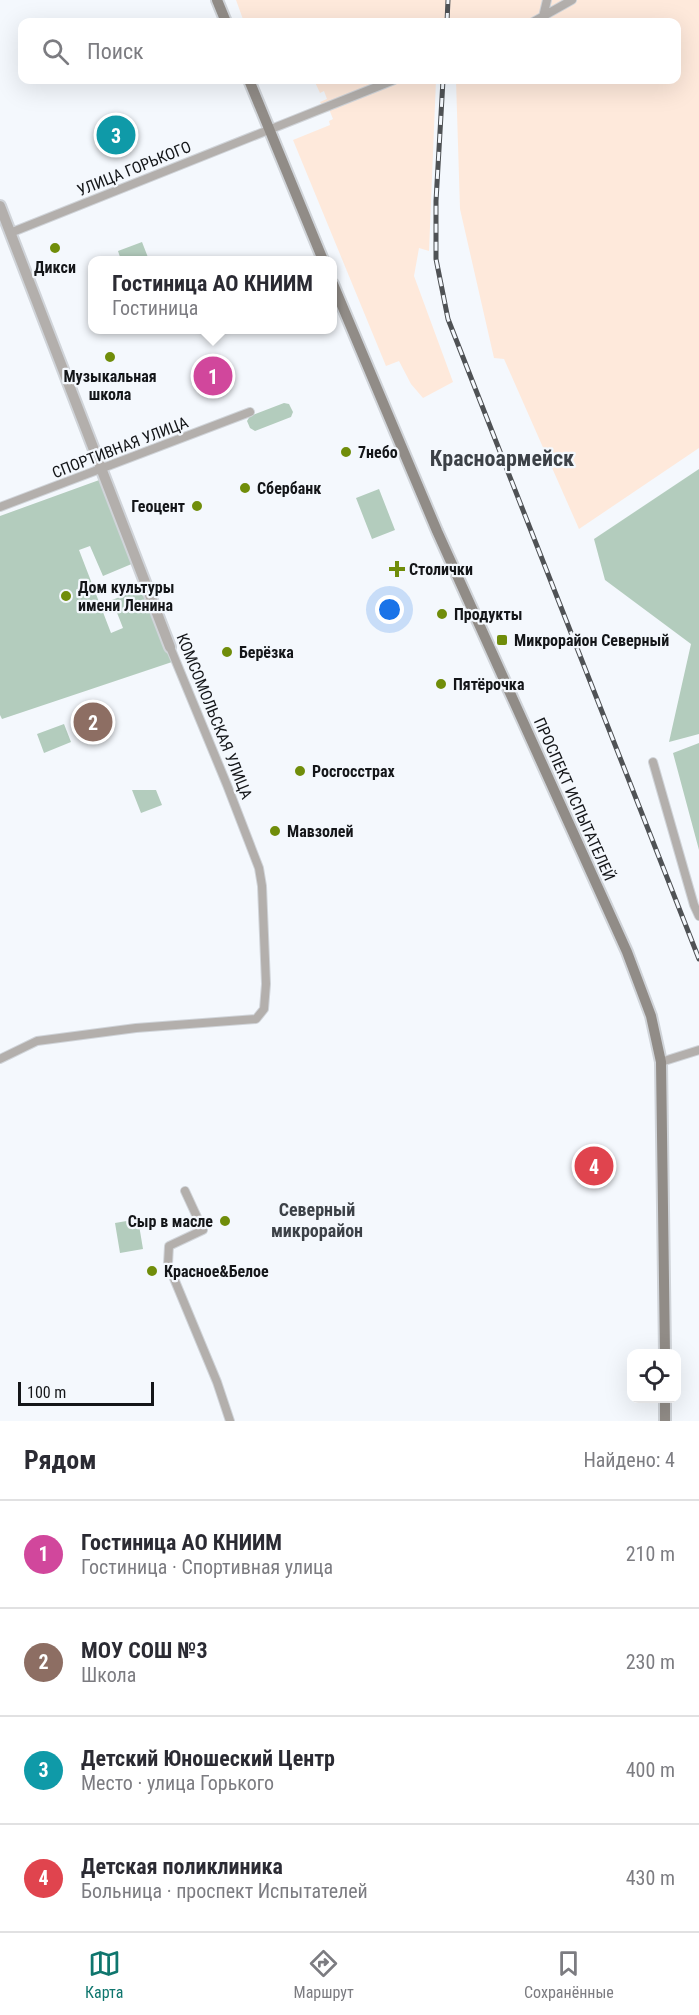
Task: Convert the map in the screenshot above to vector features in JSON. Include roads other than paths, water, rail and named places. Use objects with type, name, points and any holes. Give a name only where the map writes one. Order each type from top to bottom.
[{"type":"main road","points":[[217,0],[224,18]]},
{"type":"main road","points":[[251,84],[321,256]]},
{"type":"main road","name":"ПРОСПЕКТ ИСПЫТАТЕЛЕЙ","points":[[337,294],[437,531],[627,952],[651,1016],[661,1062],[665,1349]]},
{"type":"main road","points":[[665,1403],[665,1421]]},
{"type":"street","points":[[543,17],[547,0]]},
{"type":"street","points":[[543,17],[572,0]]},
{"type":"street","name":"УЛИЦА ГОРЬКОГО","points":[[10,233],[384,84]]},
{"type":"street","name":"КОМСОМОЛЬСКАЯ УЛИЦА","points":[[0,206],[170,647],[228,785],[259,867],[262,886],[266,984],[264,1009],[256,1019],[146,1027],[37,1041],[0,1059]]},
{"type":"street","name":"СПОРТИВНАЯ УЛИЦА","points":[[0,507],[250,412]]},
{"type":"street","points":[[653,762],[694,905],[699,915]]},
{"type":"street","points":[[661,1062],[699,1050]]},
{"type":"street","points":[[185,1191],[202,1230],[169,1246],[168,1264],[217,1382],[230,1421]]},
{"type":"railway","points":[[447,18],[448,0]]},
{"type":"railway","points":[[443,84],[436,201],[436,259],[448,319],[699,959]]},
{"type":"place","name":"Детский Юношеский Центр","points":[[116,135]]},
{"type":"place","name":"Дикси","points":[[55,248]]},
{"type":"place","name":"Музыкальная школа","points":[[110,357]]},
{"type":"place","name":"Гостиница АО КНИИМ","points":[[213,376]]},
{"type":"place","name":"7небо","points":[[346,452]]},
{"type":"place","name":"Сбербанк","points":[[245,488]]},
{"type":"place","name":"Геоцент","points":[[197,506]]},
{"type":"place","name":"Столички","points":[[397,569]]},
{"type":"place","name":"Дом культуры имени Ленина","points":[[66,596]]},
{"type":"place","name":"Продукты","points":[[442,614]]},
{"type":"place","name":"Микрорайон Северный","points":[[502,640]]},
{"type":"place","name":"Берёзка","points":[[227,652]]},
{"type":"place","name":"Пятёрочка","points":[[441,684]]},
{"type":"place","name":"МОУ СОШ №3","points":[[93,722]]},
{"type":"place","name":"Росгосстрах","points":[[300,771]]},
{"type":"place","name":"Мавзолей","points":[[275,831]]},
{"type":"place","name":"Детская поликлиника","points":[[594,1166]]},
{"type":"place","name":"Сыр в масле","points":[[225,1221]]},
{"type":"place","name":"Красное&Белое","points":[[152,1271]]},
{"type":"district","name":"Красноармейск","points":[[502,458]]},
{"type":"district","name":"Северный микрорайон","points":[[317,1220]]}]
